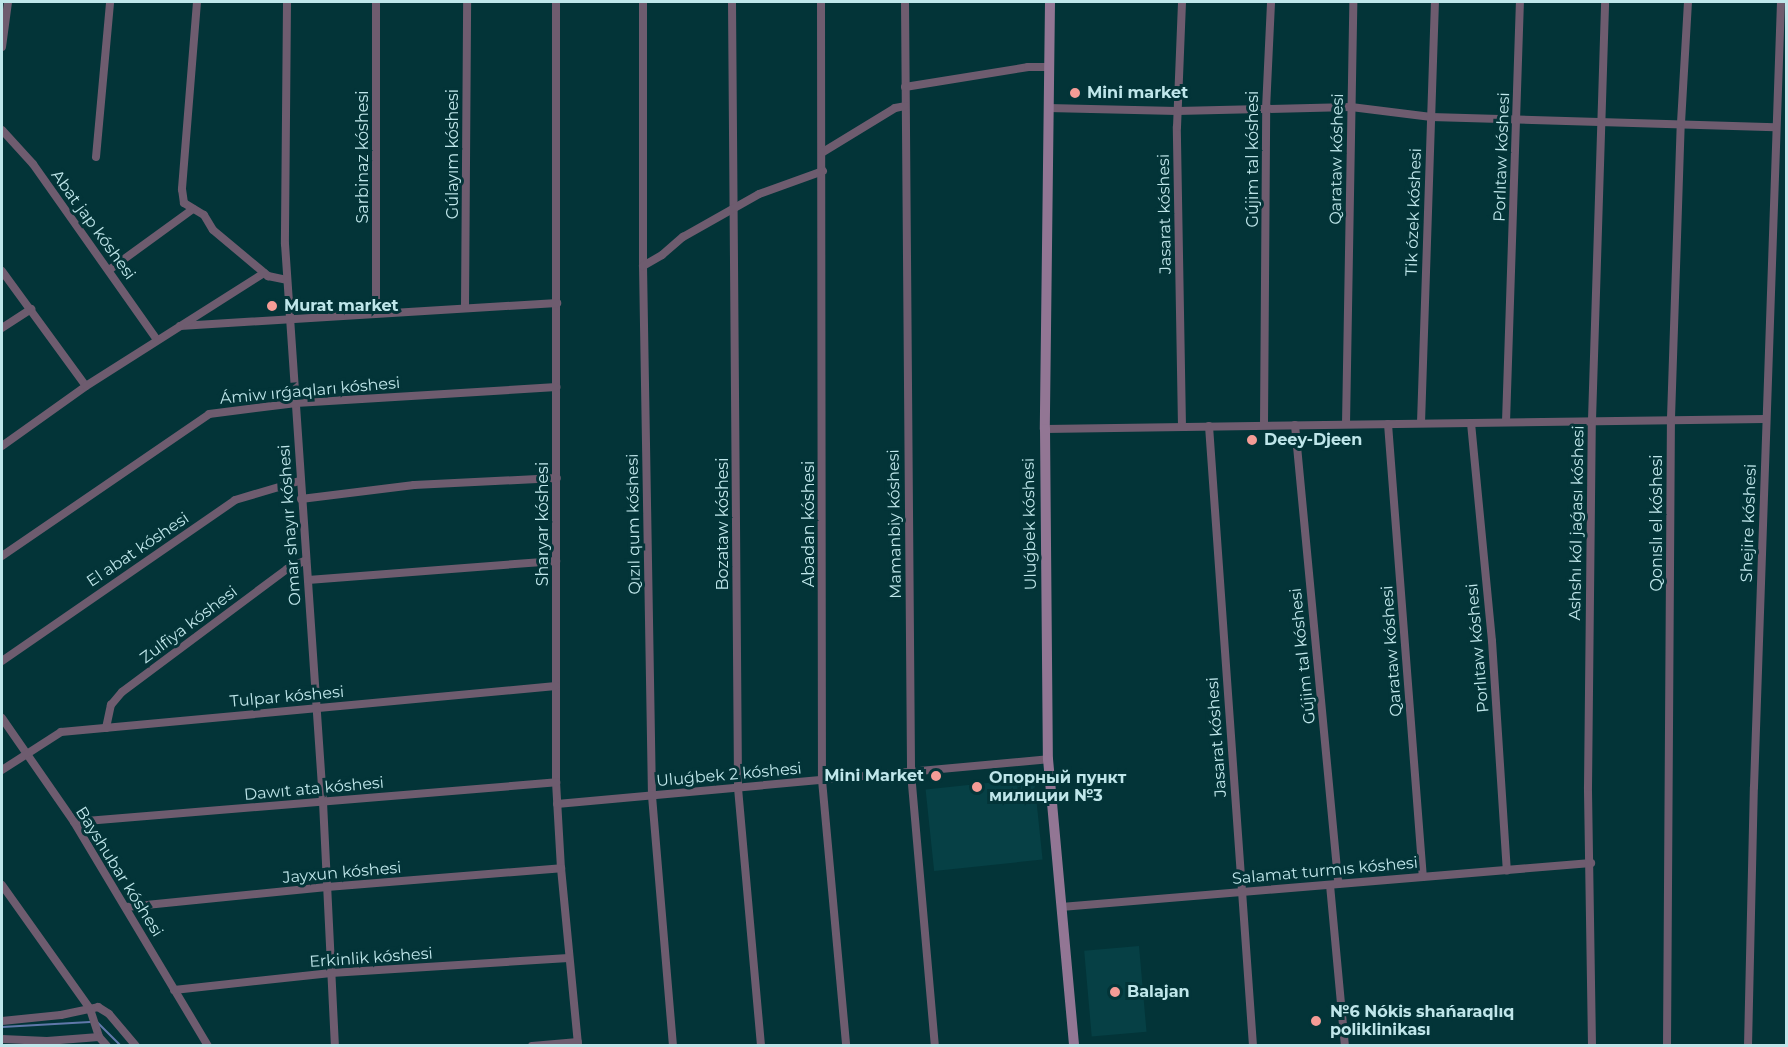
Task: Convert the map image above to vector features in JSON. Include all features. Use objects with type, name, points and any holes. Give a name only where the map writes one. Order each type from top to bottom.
[{"type":"street","points":[[2,47],[8,2]]},
{"type":"street","points":[[96,157],[110,2]]},
{"type":"street","points":[[197,2],[182,189],[184,203],[204,215],[220,237],[264,273],[287,280]]},
{"type":"street","name":"Omar shayır kóshesi","points":[[287,2],[285,244],[299,481],[323,802],[335,1046]]},
{"type":"street","name":"Sarbinaz kóshesi","points":[[376,2],[376,313]]},
{"type":"street","name":"Gúlayım kóshesi","points":[[465,308],[467,2]]},
{"type":"street","name":"Sharyar kóshesi","points":[[556,2],[556,782],[561,868],[578,1044]]},
{"type":"street","name":"Qızıl qum kóshesi","points":[[643,2],[643,266],[652,796],[673,1046]]},
{"type":"street","name":"Bozataw kóshesi","points":[[732,2],[736,207],[738,788],[761,1046]]},
{"type":"street","name":"Abadan kóshesi","points":[[821,2],[823,152],[822,780],[846,1046]]},
{"type":"street","name":"Mamanbiy kóshesi","points":[[905,2],[911,773],[934,1046]]},
{"type":"street","name":"Uluǵbek kóshesi","points":[[1050,2],[1045,429],[1047,759],[1074,1046]]},
{"type":"street","name":"Jasarat kóshesi","points":[[1182,2],[1177,111],[1182,427]]},
{"type":"street","name":"Gújim tal kóshesi","points":[[1264,425],[1266,109],[1271,2]]},
{"type":"street","name":"Qarataw kóshesi","points":[[1346,424],[1353,2]]},
{"type":"street","name":"Tik ózek kóshesi","points":[[1421,423],[1435,2]]},
{"type":"street","name":"Porlıtaw kóshesi","points":[[1506,422],[1520,2]]},
{"type":"street","name":"Ashshı kól jaǵası kóshesi","points":[[1592,1046],[1591,863],[1588,787],[1592,420],[1605,2]]},
{"type":"street","name":"Qonıslı el kóshesi","points":[[1667,1046],[1671,418],[1681,123],[1688,2]]},
{"type":"street","name":"Shejire kóshesi","points":[[1748,1046],[1775,127],[1781,2]]},
{"type":"street","points":[[905,87],[1028,66],[1049,67]]},
{"type":"street","points":[[823,152],[895,108],[905,106]]},
{"type":"street","points":[[1048,108],[1177,111],[1351,107],[1431,117],[1600,120],[1775,127]]},
{"type":"street","name":"Abat jap kóshesi","points":[[2,130],[33,164],[157,340]]},
{"type":"street","points":[[643,266],[662,255],[683,237],[759,194],[823,171]]},
{"type":"street","points":[[109,270],[193,208]]},
{"type":"street","points":[[2,271],[86,386]]},
{"type":"street","points":[[2,446],[86,386],[264,273]]},
{"type":"street","points":[[180,326],[557,303]]},
{"type":"street","points":[[2,328],[31,309]]},
{"type":"street","name":"Ámiw ırǵaqları kóshesi","points":[[2,556],[209,414],[296,403],[557,387]]},
{"type":"street","points":[[1045,429],[1671,418],[1766,419]]},
{"type":"street","name":"Porlıtaw kóshesi","points":[[1471,423],[1492,641],[1507,871]]},
{"type":"street","name":"Qarataw kóshesi","points":[[1388,424],[1423,877]]},
{"type":"street","name":"Gújim tal kóshesi","points":[[1294,425],[1334,884],[1345,1046]]},
{"type":"street","name":"Jasarat kóshesi","points":[[1209,426],[1253,1046]]},
{"type":"street","points":[[301,499],[414,485],[556,478]]},
{"type":"street","name":"El abat kóshesi","points":[[2,661],[235,500],[299,481]]},
{"type":"street","name":"Zulfiya kóshesi","points":[[106,728],[111,705],[122,692],[287,569],[306,560]]},
{"type":"street","points":[[308,580],[556,561]]},
{"type":"street","name":"Tulpar kóshesi","points":[[2,770],[61,732],[556,686]]},
{"type":"street","name":"Bayshubar kóshesi","points":[[2,718],[74,822],[208,1046]]},
{"type":"street","name":"Uluǵbek 2 kóshesi","points":[[557,804],[1047,759]]},
{"type":"street","name":"Dawıt ata kóshesi","points":[[74,822],[556,782]]},
{"type":"street","name":"Salamat turmıs kóshesi","points":[[1061,907],[1591,863]]},
{"type":"street","name":"Jayxun kóshesi","points":[[126,908],[327,887],[561,868]]},
{"type":"street","points":[[2,885],[90,1009],[99,1037],[107,1046]]},
{"type":"street","name":"Erkinlik kóshesi","points":[[174,990],[331,973],[570,958]]},
{"type":"street","points":[[2,1021],[98,1007],[109,1014],[136,1046]]},
{"type":"street","points":[[2,1039],[47,1043],[99,1037]]},
{"type":"street","points":[[532,1046],[578,1044]]},
{"type":"shaded area","points":[[1034,778],[1043,860],[934,871],[926,789]]},
{"type":"shaded area","name":"Balajan","points":[[1139,946],[1146,1032],[1092,1036],[1084,951]]},
{"type":"waterway","points":[[2,1027],[90,1022]]},
{"type":"waterway","points":[[97,1022],[121,1046]]},
{"type":"place","name":"Mini market","points":[[1075,93]]},
{"type":"place","name":"Murat market","points":[[272,306]]},
{"type":"place","name":"Deey-Djeen","points":[[1252,440]]},
{"type":"place","name":"Mini Market","points":[[936,776]]},
{"type":"place","name":"Опорный пункт милиции №3","points":[[977,787]]},
{"type":"place","name":"Balajan","points":[[1115,992]]},
{"type":"place","name":"№6 Nókis shańaraqlıq poliklinikası","points":[[1316,1021]]}]
